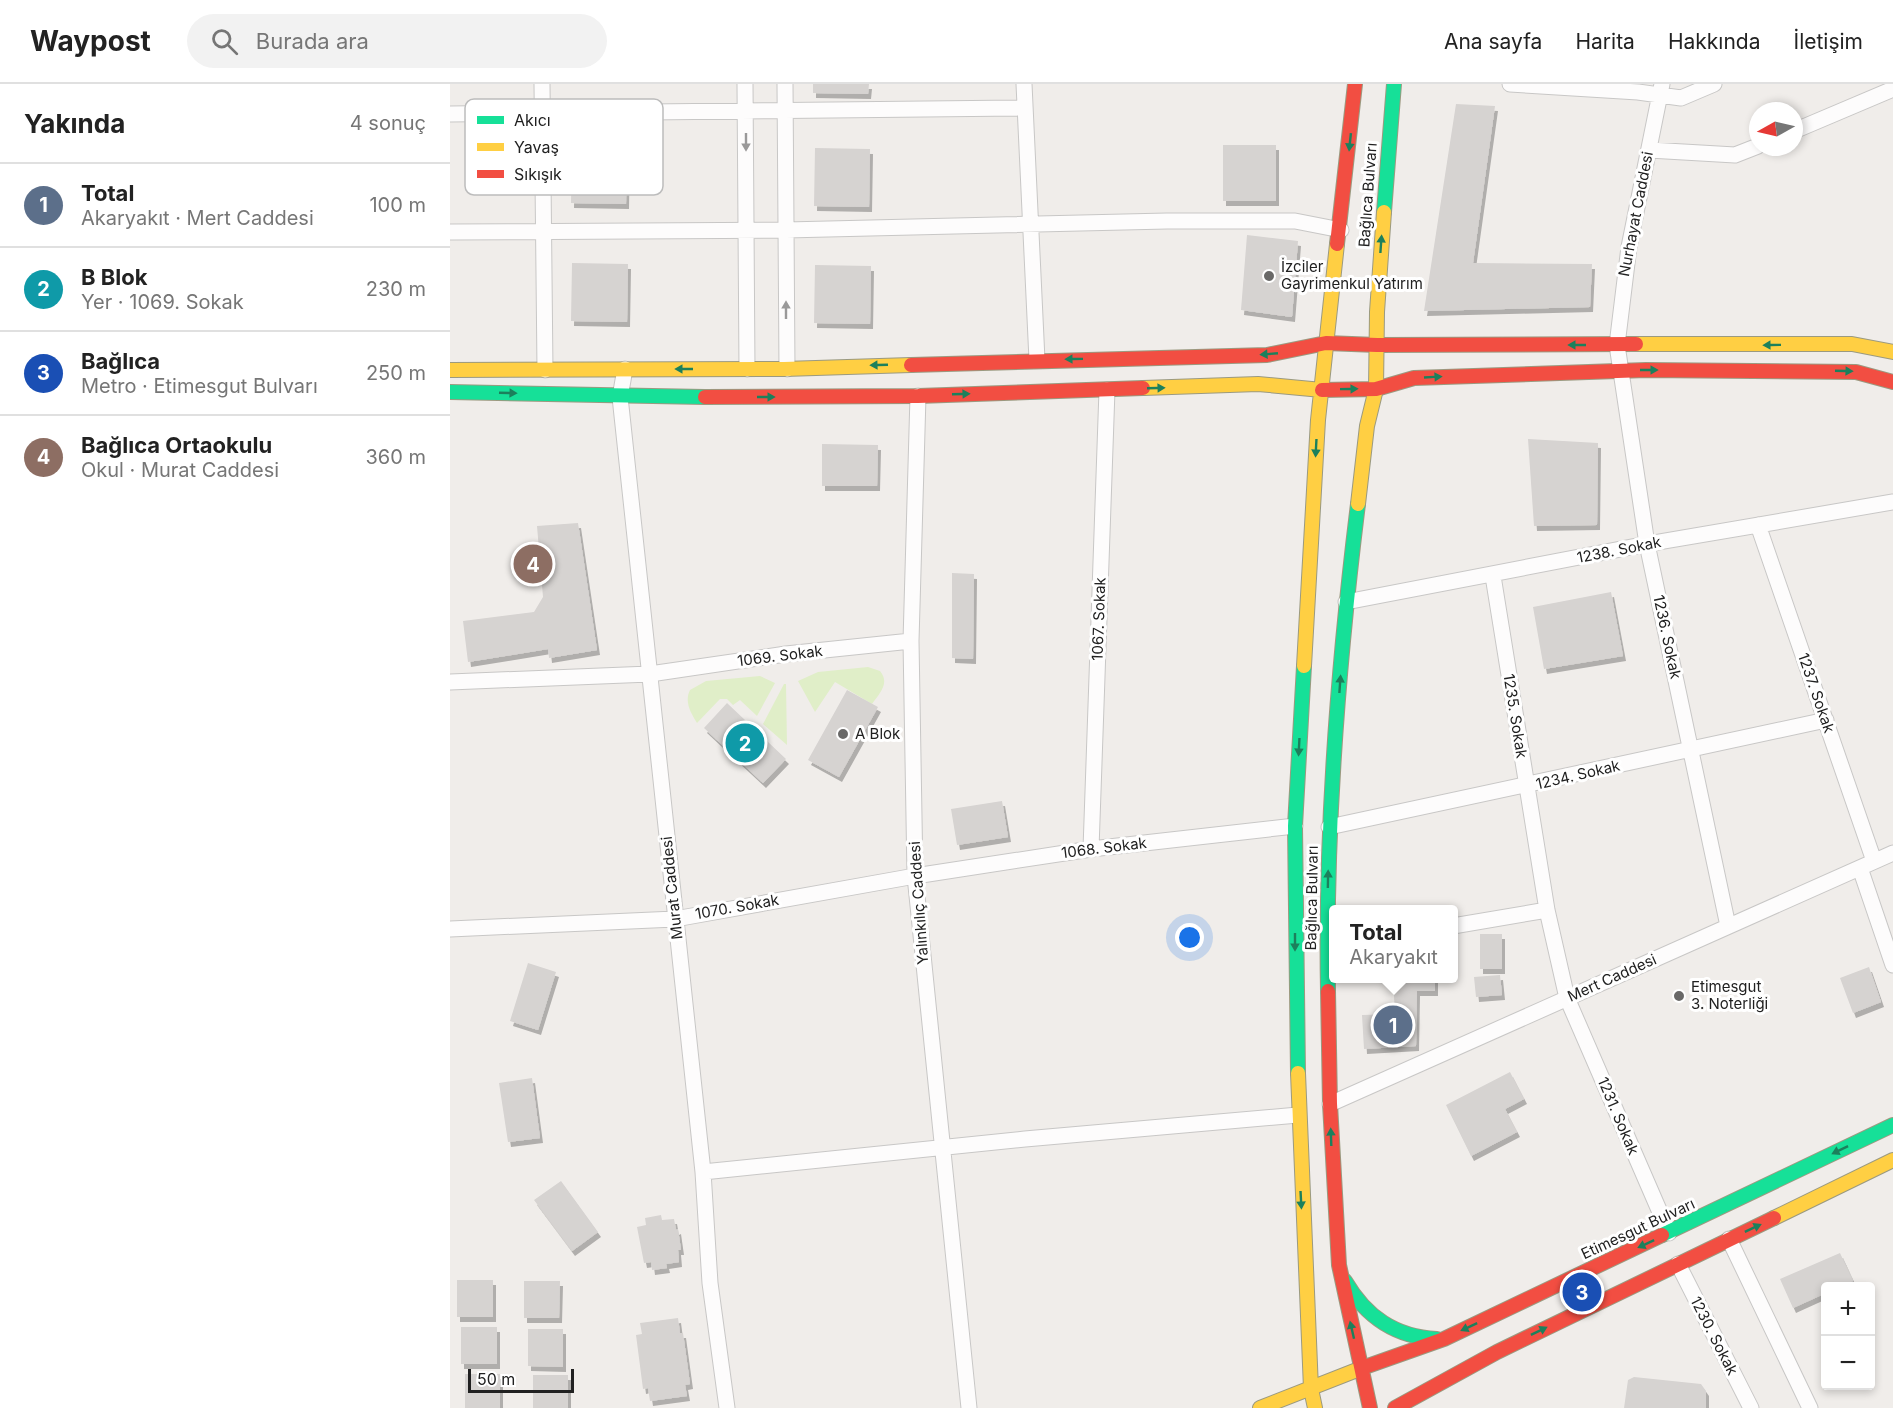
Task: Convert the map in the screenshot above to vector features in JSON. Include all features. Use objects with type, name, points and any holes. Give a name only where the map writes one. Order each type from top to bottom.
[{"type":"main road","name":"Bağlıca Bulvarı","points":[[1315,1408],[1311,1389],[1298,1115],[1295,826],[1318,420],[1341,230],[1355,84]]},
{"type":"main road","name":"Bağlıca Bulvarı","points":[[1330,905],[1329,827],[1346,602],[1367,426],[1376,389],[1377,312],[1394,84]]},
{"type":"main road","points":[[450,370],[787,369],[1267,355],[1326,343],[1377,345],[1852,344],[1893,352]]},
{"type":"main road","points":[[450,392],[620,397],[918,396],[1258,384],[1322,390],[1376,389],[1414,378],[1620,370],[1856,372],[1893,382]]},
{"type":"main road","name":"Bağlıca Bulvarı","points":[[1330,983],[1330,1104],[1339,1265],[1370,1408]]},
{"type":"main road","name":"Etimesgut Bulvarı","points":[[1260,1408],[1444,1339],[1893,1125]]},
{"type":"main road","points":[[1395,1408],[1497,1352],[1893,1160]]},
{"type":"main road","points":[[1339,1265],[1353,1294],[1374,1318],[1407,1335],[1444,1339]]},
{"type":"street","points":[[745,84],[747,369]]},
{"type":"street","points":[[785,84],[787,369]]},
{"type":"street","points":[[1024,84],[1023,108],[1037,360]]},
{"type":"street","points":[[1510,84],[1638,92],[1661,90],[1681,98],[1714,84]]},
{"type":"street","points":[[1803,127],[1893,89]]},
{"type":"street","name":"Nurhayat Caddesi","points":[[1617,345],[1629,247],[1661,90]]},
{"type":"street","points":[[663,112],[1023,108]]},
{"type":"street","points":[[450,114],[465,114]]},
{"type":"street","points":[[1648,150],[1735,155],[1749,150]]},
{"type":"street","points":[[543,195],[545,370]]},
{"type":"street","points":[[450,232],[786,230],[1167,221],[1295,221],[1341,230]]},
{"type":"street","name":"1236. Sokak","points":[[1617,345],[1647,544],[1728,926]]},
{"type":"street","name":"Murat Caddesi","points":[[625,369],[620,397],[703,1172],[710,1283],[727,1408]]},
{"type":"street","name":"1067. Sokak","points":[[1091,849],[1107,390]]},
{"type":"street","name":"Yalınkılıç Caddesi","points":[[918,396],[911,641],[915,876],[969,1408]]},
{"type":"street","name":"1238. Sokak","points":[[1346,602],[1492,576],[1647,544],[1893,502]]},
{"type":"street","name":"1237. Sokak","points":[[1758,525],[1874,861]]},
{"type":"street","name":"1235. Sokak","points":[[1492,576],[1547,909],[1567,998]]},
{"type":"street","name":"1069. Sokak","points":[[450,682],[650,674],[786,654],[911,641]]},
{"type":"street","name":"1234. Sokak","points":[[1329,827],[1826,720]]},
{"type":"street","name":"1068. Sokak","points":[[915,876],[1091,849],[1295,826]]},
{"type":"street","name":"Mert Caddesi","points":[[1330,1104],[1893,853]]},
{"type":"street","points":[[1860,868],[1893,965]]},
{"type":"street","name":"1070. Sokak","points":[[450,929],[675,919],[915,876]]},
{"type":"street","points":[[1458,925],[1547,909]]},
{"type":"street","name":"1231. Sokak","points":[[1567,998],[1669,1233]]},
{"type":"street","points":[[703,1172],[942,1147],[1298,1115]]},
{"type":"street","points":[[1730,1239],[1810,1408]]},
{"type":"street","name":"1230. Sokak","points":[[1678,1264],[1751,1408]]},
{"type":"green space","points":[[868,667],[880,671],[884,680],[883,688],[872,704],[835,682],[815,712],[798,681],[818,672]]},
{"type":"green space","points":[[760,676],[775,683],[757,716],[740,700],[733,705],[727,699],[720,699],[697,723],[688,703],[690,690],[706,681]]},
{"type":"green space","points":[[786,684],[787,745],[763,724]]},
{"type":"building","points":[[813,84],[869,84],[868,94],[813,93]]},
{"type":"building","points":[[1456,104],[1495,106],[1473,263],[1592,264],[1590,307],[1424,311]]},
{"type":"building","points":[[1223,145],[1276,145],[1276,201],[1223,201]]},
{"type":"building","points":[[815,148],[870,149],[869,207],[814,206]]},
{"type":"building","points":[[571,195],[626,195],[626,204],[571,203]]},
{"type":"building","points":[[1247,235],[1298,241],[1292,317],[1241,310]]},
{"type":"building","points":[[572,263],[628,264],[627,322],[571,321]]},
{"type":"building","points":[[815,265],[871,266],[870,324],[814,323]]},
{"type":"building","points":[[1528,439],[1598,443],[1597,525],[1534,526]]},
{"type":"building","points":[[822,444],[878,445],[877,486],[822,486]]},
{"type":"building","points":[[578,523],[597,650],[549,658],[548,649],[468,662],[463,621],[534,612],[543,597],[537,526]]},
{"type":"building","points":[[952,573],[974,574],[973,659],[952,658]]},
{"type":"building","points":[[1611,592],[1623,656],[1544,669],[1533,607]]},
{"type":"building","name":"A Blok","points":[[847,690],[878,707],[839,777],[808,760]]},
{"type":"building","points":[[727,703],[786,759],[763,783],[704,728]]},
{"type":"building","points":[[1002,801],[1008,837],[957,845],[951,809]]},
{"type":"building","points":[[1480,934],[1502,934],[1502,969],[1480,969]]},
{"type":"building","points":[[528,963],[556,972],[538,1030],[510,1021]]},
{"type":"building","points":[[1869,967],[1881,1002],[1853,1013],[1840,978]]},
{"type":"building","points":[[1500,975],[1502,995],[1476,997],[1474,977]]},
{"type":"building","points":[[1393,983],[1435,983],[1435,991],[1417,991],[1416,1046],[1364,1049],[1362,1015],[1395,1014]]},
{"type":"building","points":[[1510,1072],[1524,1099],[1505,1109],[1517,1132],[1471,1156],[1446,1105]]},
{"type":"building","points":[[532,1078],[540,1138],[508,1142],[499,1083]]},
{"type":"building","points":[[561,1181],[598,1232],[572,1251],[534,1200]]},
{"type":"building","points":[[661,1215],[662,1220],[674,1219],[681,1250],[678,1250],[679,1262],[666,1264],[667,1268],[652,1270],[651,1262],[644,1263],[637,1227],[646,1225],[645,1218]]},
{"type":"building","points":[[1840,1253],[1853,1281],[1821,1282],[1821,1295],[1793,1308],[1780,1279]]},
{"type":"building","points":[[457,1280],[493,1280],[493,1317],[457,1317]]},
{"type":"building","points":[[524,1281],[560,1281],[559,1318],[524,1318]]},
{"type":"building","points":[[678,1318],[680,1333],[683,1333],[690,1384],[685,1385],[687,1396],[650,1401],[648,1388],[643,1389],[636,1335],[642,1334],[640,1323]]},
{"type":"building","points":[[461,1327],[497,1327],[497,1364],[461,1364]]},
{"type":"building","points":[[528,1329],[563,1329],[563,1367],[528,1366]]},
{"type":"building","points":[[465,1374],[500,1374],[500,1408],[465,1408]]},
{"type":"building","points":[[533,1375],[568,1375],[568,1408],[533,1408]]},
{"type":"building","points":[[1634,1377],[1701,1384],[1706,1391],[1706,1408],[1624,1408],[1628,1380]]},
{"type":"traffic: fast","points":[[1384,212],[1394,84]]},
{"type":"traffic: fast","points":[[450,392],[705,397]]},
{"type":"traffic: fast","points":[[1328,991],[1329,869],[1334,747],[1344,625],[1358,504]]},
{"type":"traffic: fast","points":[[1298,1073],[1295,826],[1304,666]]},
{"type":"traffic: fast","points":[[1662,1235],[1893,1125]]},
{"type":"traffic: fast","points":[[1345,1281],[1362,1305],[1383,1323],[1408,1334],[1437,1339]]},
{"type":"traffic: slow","points":[[1358,504],[1367,426],[1376,389],[1377,312],[1384,212]]},
{"type":"traffic: slow","points":[[1304,666],[1318,420],[1337,244]]},
{"type":"traffic: slow","points":[[1636,344],[1852,344],[1893,352]]},
{"type":"traffic: slow","points":[[450,370],[784,369],[911,365]]},
{"type":"traffic: slow","points":[[1143,388],[1258,384],[1322,390]]},
{"type":"traffic: slow","points":[[1298,1073],[1311,1389],[1315,1408]]},
{"type":"traffic: slow","points":[[1774,1218],[1893,1160]]},
{"type":"traffic: slow","points":[[1260,1408],[1362,1368]]},
{"type":"traffic: jam","points":[[1337,244],[1355,84]]},
{"type":"traffic: jam","points":[[911,365],[1267,355],[1326,343]]},
{"type":"traffic: jam","points":[[1326,343],[1377,345]]},
{"type":"traffic: jam","points":[[1377,345],[1636,344]]},
{"type":"traffic: jam","points":[[1376,389],[1414,378],[1646,370],[1856,372],[1893,382]]},
{"type":"traffic: jam","points":[[705,397],[918,396],[1143,388]]},
{"type":"traffic: jam","points":[[1322,390],[1376,389]]},
{"type":"traffic: jam","points":[[1328,991],[1330,1104],[1339,1265],[1370,1408]]},
{"type":"traffic: jam","points":[[1395,1408],[1497,1352],[1774,1218]]},
{"type":"traffic: jam","points":[[1362,1368],[1444,1339],[1662,1235]]},
{"type":"place","name":"İzciler Gayrimenkul Yatırım","points":[[1269,276]]},
{"type":"place","name":"Bağlıca Ortaokulu","points":[[533,564]]},
{"type":"place","name":"A Blok","points":[[843,734]]},
{"type":"place","name":"B Blok","points":[[745,743]]},
{"type":"place","name":"Etimesgut 3. Noterliği","points":[[1679,996]]},
{"type":"place","name":"Total","points":[[1393,1025]]},
{"type":"place","name":"Bağlıca","points":[[1582,1292]]}]
